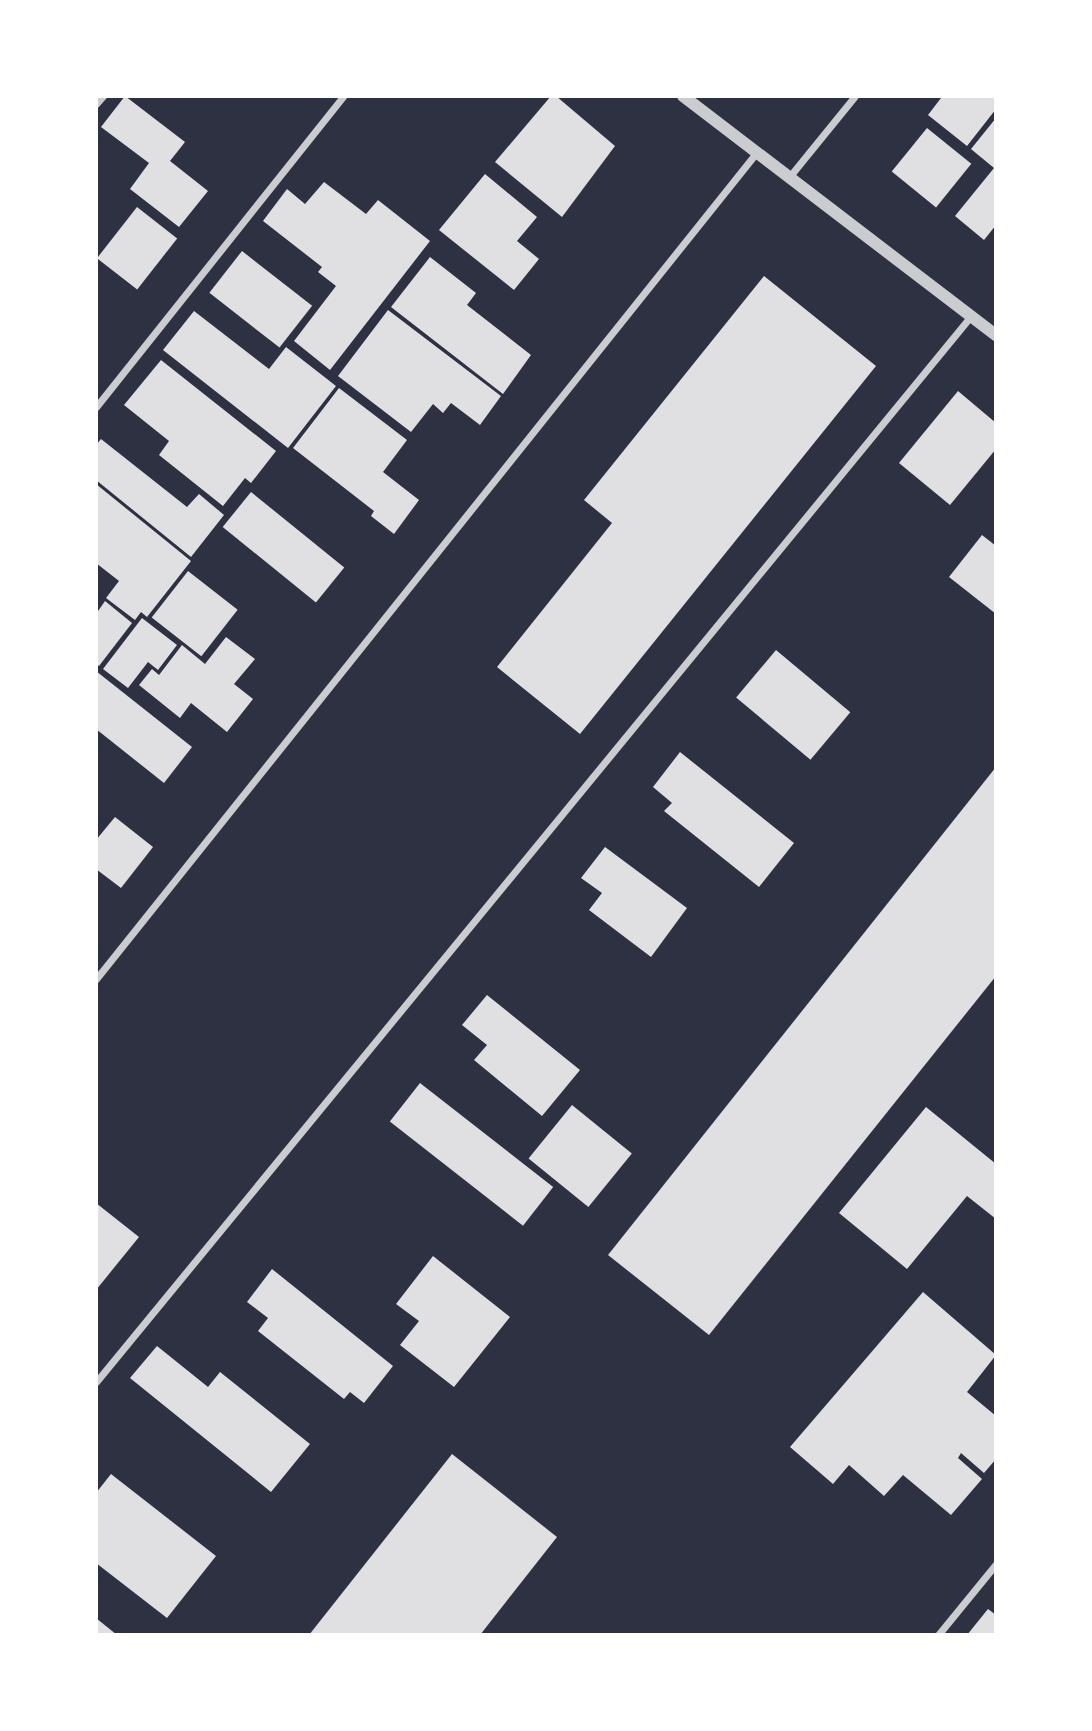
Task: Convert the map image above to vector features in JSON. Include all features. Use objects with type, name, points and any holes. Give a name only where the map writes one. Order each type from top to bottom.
[{"type":"street","points":[[96,104],[103,96]]},
{"type":"street","points":[[96,407],[343,96]]},
{"type":"street","points":[[683,96],[996,335]]},
{"type":"street","points":[[790,176],[855,96]]},
{"type":"street","points":[[96,979],[757,151]]},
{"type":"street","points":[[96,1382],[971,316]]},
{"type":"street","points":[[938,1635],[996,1564]]},
{"type":"building","points":[[125,96],[185,142],[170,161],[208,191],[179,227],[130,189],[149,163],[101,127]]},
{"type":"building","points":[[551,96],[556,96],[615,146],[562,217],[495,162]]},
{"type":"building","points":[[938,96],[996,96],[996,109],[967,146],[928,115],[941,98]]},
{"type":"building","points":[[996,118],[996,225],[984,240],[955,216],[994,168],[971,149]]},
{"type":"building","points":[[927,128],[971,164],[936,207],[892,172]]},
{"type":"building","points":[[485,174],[537,217],[517,241],[539,259],[514,290],[439,230]]},
{"type":"building","points":[[324,182],[366,214],[378,200],[430,241],[330,370],[294,341],[336,286],[318,272],[322,267],[263,221],[287,189],[305,204]]},
{"type":"building","points":[[137,207],[177,238],[137,290],[97,258]]},
{"type":"building","points":[[242,251],[312,306],[280,348],[209,293]]},
{"type":"building","points":[[430,257],[476,293],[467,305],[531,355],[503,394],[391,307]]},
{"type":"building","points":[[764,276],[876,366],[580,734],[497,667],[612,523],[584,500]]},
{"type":"building","points":[[388,310],[501,396],[480,425],[451,403],[443,413],[433,404],[411,432],[338,376]]},
{"type":"building","points":[[194,311],[269,369],[286,347],[336,386],[288,448],[163,350]]},
{"type":"building","points":[[161,360],[276,451],[251,483],[245,478],[223,506],[159,455],[169,441],[124,405]]},
{"type":"building","points":[[339,388],[407,440],[383,472],[419,500],[394,534],[371,516],[374,511],[293,448]]},
{"type":"building","points":[[958,391],[996,423],[996,449],[950,505],[899,463]]},
{"type":"building","points":[[101,439],[187,507],[199,494],[224,515],[191,557],[96,480],[96,445]]},
{"type":"building","points":[[96,484],[191,561],[147,617],[141,612],[135,620],[106,598],[119,581],[96,563]]},
{"type":"building","points":[[251,492],[344,568],[316,602],[223,527]]},
{"type":"building","points":[[982,535],[996,546],[996,614],[949,577]]},
{"type":"building","points":[[188,571],[238,610],[201,656],[152,617]]},
{"type":"building","points":[[105,601],[132,623],[99,666],[96,664],[96,614]]},
{"type":"building","points":[[142,618],[177,645],[158,670],[148,662],[128,688],[103,669]]},
{"type":"building","points":[[226,637],[255,659],[234,684],[253,699],[227,732],[191,703],[180,718],[139,685],[152,669],[159,675],[182,645],[205,664]]},
{"type":"building","points":[[776,650],[850,712],[810,760],[736,697]]},
{"type":"building","points":[[96,671],[192,747],[164,783],[96,729]]},
{"type":"building","points":[[680,752],[794,843],[759,887],[664,811],[672,803],[653,787]]},
{"type":"building","points":[[996,767],[996,976],[709,1335],[608,1255]]},
{"type":"building","points":[[115,817],[153,847],[121,888],[96,869],[96,840]]},
{"type":"building","points":[[605,847],[687,908],[651,957],[589,910],[602,893],[581,878]]},
{"type":"building","points":[[487,995],[580,1070],[542,1116],[474,1060],[487,1045],[462,1025]]},
{"type":"building","points":[[420,1083],[553,1187],[523,1226],[390,1122]]},
{"type":"building","points":[[572,1105],[632,1153],[588,1207],[529,1159]]},
{"type":"building","points":[[926,1107],[996,1164],[996,1219],[967,1196],[907,1269],[839,1213]]},
{"type":"building","points":[[96,1203],[139,1237],[96,1290]]},
{"type":"building","points":[[433,1256],[510,1317],[454,1387],[400,1345],[419,1321],[396,1304]]},
{"type":"building","points":[[272,1269],[393,1366],[364,1403],[350,1392],[344,1399],[258,1331],[268,1318],[247,1302]]},
{"type":"building","points":[[923,1292],[996,1355],[967,1392],[996,1416],[996,1459],[984,1473],[961,1453],[958,1458],[982,1479],[951,1515],[903,1475],[884,1496],[849,1465],[833,1484],[790,1447]]},
{"type":"building","points":[[157,1346],[208,1387],[220,1372],[310,1444],[271,1492],[130,1378]]},
{"type":"building","points":[[452,1454],[557,1537],[480,1635],[309,1635]]},
{"type":"building","points":[[111,1474],[216,1556],[167,1618],[96,1563],[96,1493]]},
{"type":"building","points":[[988,1609],[996,1615],[996,1635],[967,1635]]},
{"type":"building","points":[[96,1618],[117,1635],[96,1635]]}]
